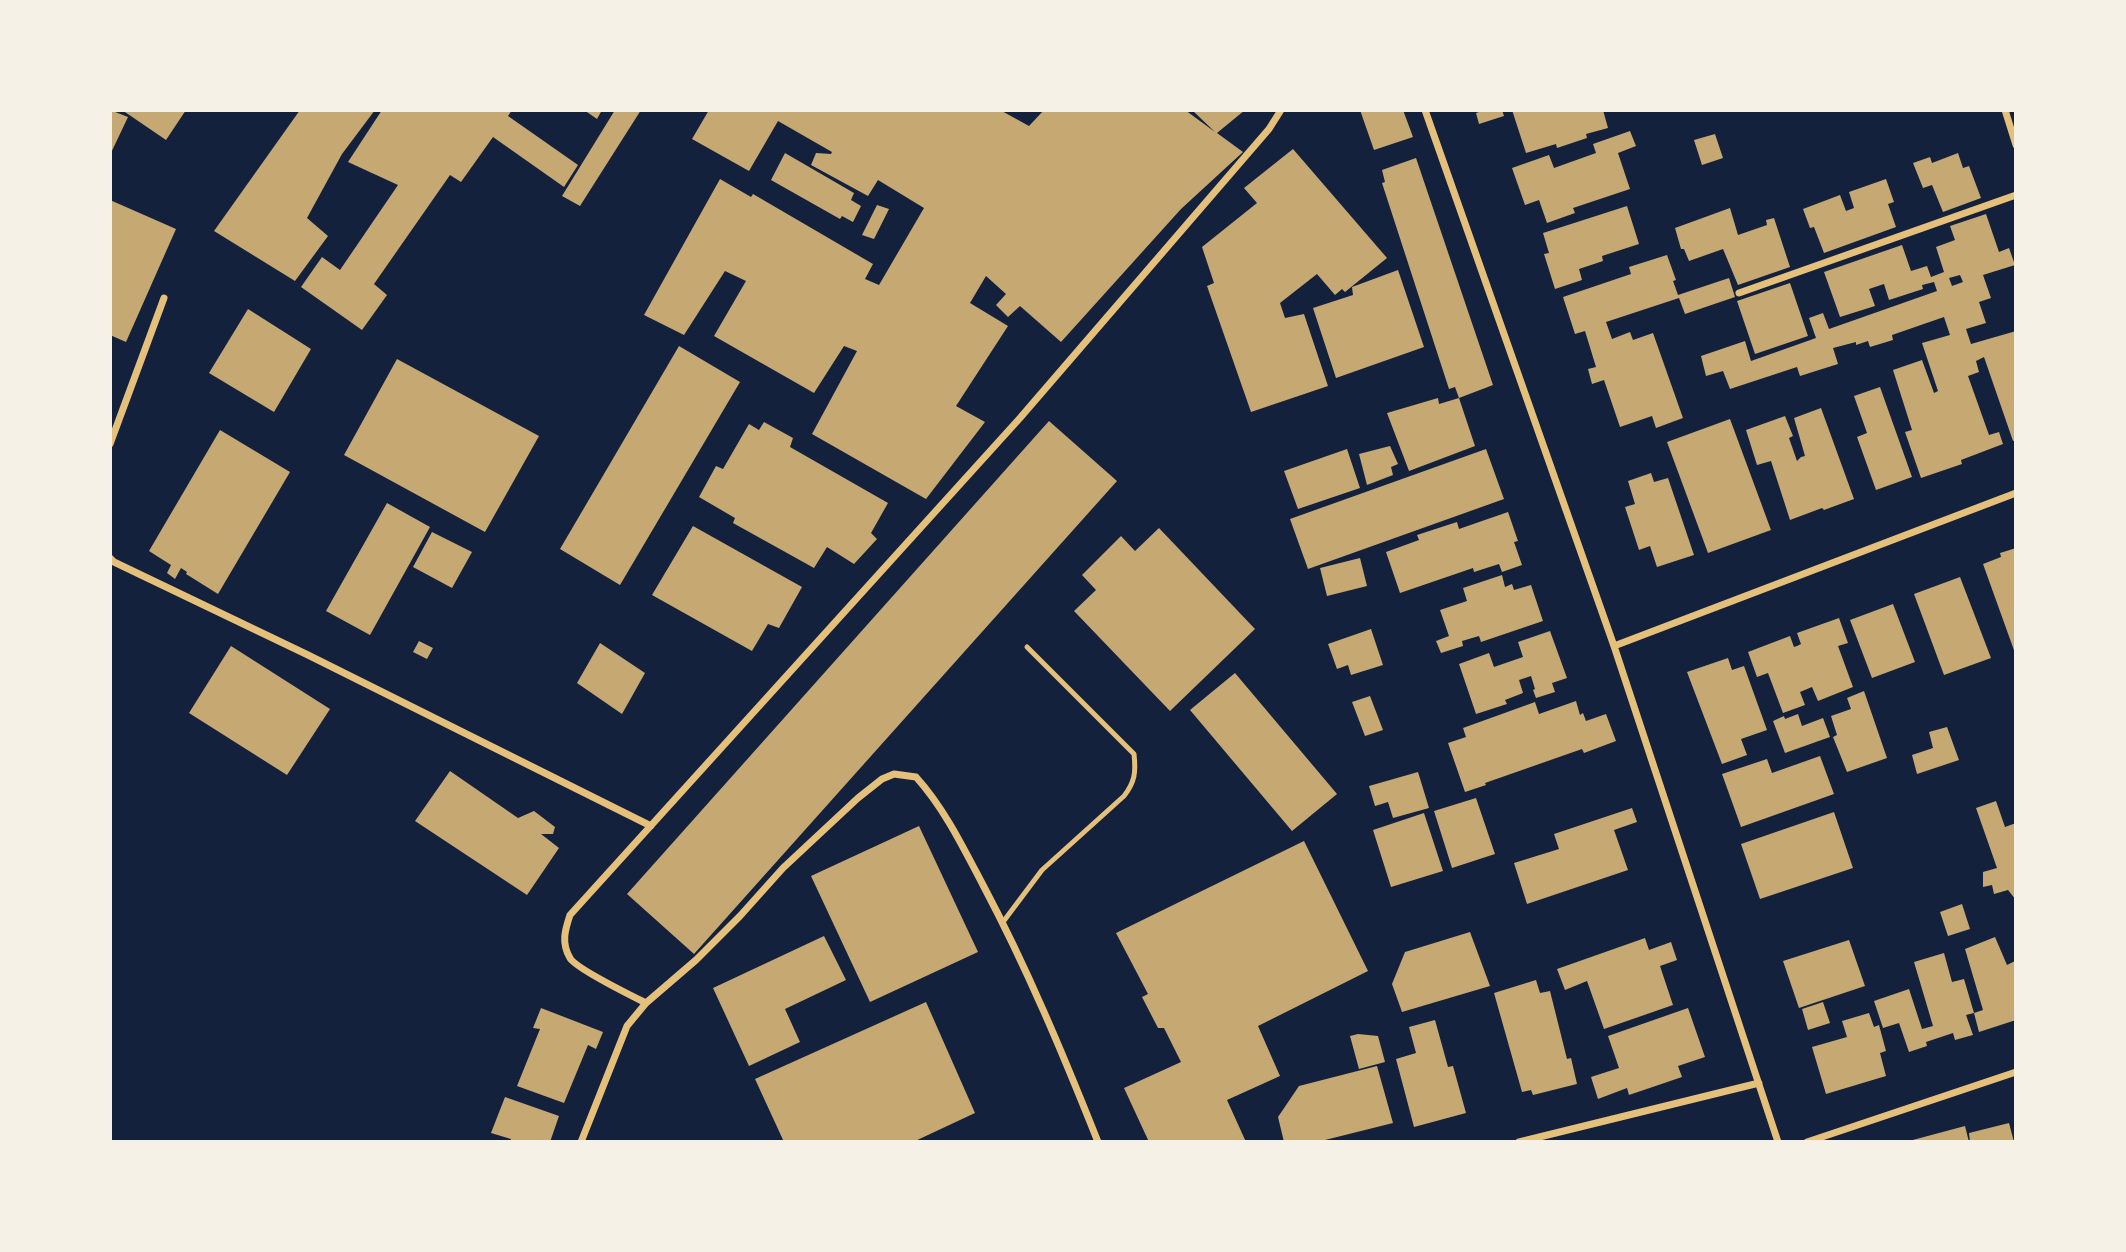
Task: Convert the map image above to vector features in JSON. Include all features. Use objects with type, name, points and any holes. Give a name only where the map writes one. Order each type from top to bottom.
[{"type":"street","points":[[646,1003],[571,961],[565,946],[564,932],[570,915],[1020,418],[1269,129],[1281,110]]},
{"type":"street","points":[[1425,110],[1614,646],[1778,1142]]},
{"type":"street","points":[[2005,110],[2016,145]]},
{"type":"street","points":[[1739,293],[2016,195]]},
{"type":"street","points":[[110,444],[164,298]]},
{"type":"street","points":[[1614,646],[2016,493]]},
{"type":"street","points":[[110,558],[651,826]]},
{"type":"street","points":[[581,1142],[627,1026],[646,1003],[696,960],[783,868],[858,798],[882,779],[894,774],[906,774],[916,776],[929,792],[956,834],[1003,922],[1051,1027],[1098,1142]]},
{"type":"street","points":[[1807,1142],[2016,1072]]},
{"type":"street","points":[[1519,1142],[1759,1083]]},
{"type":"lane","points":[[1003,922],[1042,870],[1124,796],[1132,785],[1136,771],[1135,754],[1027,647]]},
{"type":"building","points":[[110,110],[128,117],[110,155]]},
{"type":"building","points":[[122,110],[186,110],[166,140]]},
{"type":"building","points":[[300,110],[375,110],[342,154],[307,218],[328,236],[295,281],[214,231]]},
{"type":"building","points":[[382,110],[512,110],[508,116],[578,165],[564,187],[493,137],[461,182],[450,175],[374,284],[387,295],[362,330],[301,287],[322,257],[340,270],[398,185],[348,162]]},
{"type":"building","points":[[584,110],[602,110],[597,119]]},
{"type":"building","points":[[615,110],[641,110],[580,206],[562,196]]},
{"type":"building","points":[[709,110],[1000,110],[1029,126],[1044,110],[1185,110],[1215,132],[1192,110],[1245,110],[1217,133],[1243,152],[1181,209],[1061,342],[1020,306],[1008,317],[996,305],[1006,294],[986,276],[970,303],[1008,326],[956,406],[985,422],[926,499],[812,434],[857,351],[844,346],[814,393],[714,336],[746,281],[725,271],[684,335],[644,315],[720,179],[751,197],[753,194],[873,264],[865,279],[879,285],[924,208],[878,180],[868,196],[811,165],[816,153],[832,152],[778,121],[749,171],[692,139]]},
{"type":"building","points":[[1360,110],[1403,110],[1413,137],[1374,150]]},
{"type":"building","points":[[1502,110],[1504,116],[1479,124],[1476,113]]},
{"type":"building","points":[[1512,110],[1603,110],[1608,128],[1586,134],[1587,138],[1557,148],[1556,144],[1526,153]]},
{"type":"building","points":[[1630,131],[1636,146],[1618,153],[1630,189],[1573,208],[1575,213],[1547,223],[1539,200],[1525,205],[1512,168],[1549,155],[1554,168],[1596,153],[1593,144]]},
{"type":"building","points":[[1715,134],[1723,158],[1702,165],[1694,140]]},
{"type":"building","points":[[1293,149],[1387,258],[1345,292],[1342,289],[1335,295],[1317,274],[1280,303],[1285,318],[1304,314],[1328,386],[1251,412],[1207,286],[1214,283],[1202,247],[1257,203],[1244,188]]},
{"type":"building","points":[[785,153],[854,193],[851,200],[861,206],[853,222],[842,216],[840,219],[771,180]]},
{"type":"building","points":[[1958,153],[1963,168],[1969,166],[1981,198],[1943,212],[1932,185],[1923,188],[1913,163],[1930,157],[1932,163]]},
{"type":"building","points":[[1416,158],[1493,385],[1459,398],[1455,387],[1449,389],[1382,183],[1385,182],[1382,170]]},
{"type":"building","points":[[1886,179],[1894,202],[1888,204],[1896,227],[1824,253],[1814,227],[1810,228],[1803,209],[1840,195],[1846,211],[1854,208],[1849,192]]},
{"type":"building","points":[[110,200],[176,229],[126,342],[110,335]]},
{"type":"building","points":[[877,205],[889,209],[874,239],[862,235]]},
{"type":"building","points":[[1627,206],[1639,244],[1602,256],[1603,261],[1579,269],[1582,280],[1555,289],[1544,254],[1549,253],[1543,233]]},
{"type":"building","points":[[1730,208],[1738,235],[1767,225],[1766,220],[1774,218],[1790,267],[1738,285],[1723,249],[1689,261],[1684,249],[1681,249],[1675,228]]},
{"type":"building","points":[[1986,214],[1999,252],[2009,248],[2015,265],[1983,275],[1991,298],[1979,302],[1986,323],[1966,329],[1971,344],[2016,331],[2016,440],[2013,441],[1984,357],[1976,361],[1979,372],[1968,376],[1989,435],[1999,432],[2003,444],[1961,460],[1962,464],[1921,478],[1905,432],[1912,430],[1893,370],[1922,360],[1934,393],[1938,391],[1922,343],[1950,335],[1944,317],[1892,335],[1893,340],[1870,347],[1868,341],[1833,348],[1838,364],[1800,376],[1797,367],[1730,389],[1723,371],[1706,376],[1701,356],[1745,341],[1751,361],[1816,338],[1809,318],[1823,313],[1829,329],[1937,291],[1934,282],[1922,285],[1923,289],[1889,300],[1884,284],[1869,289],[1875,306],[1840,317],[1824,272],[1902,245],[1911,271],[1927,266],[1931,277],[1944,272],[1936,247],[1955,240],[1950,226]],"holes":[[[1960,275],[1963,282],[1952,286],[1949,278]]]},
{"type":"building","points":[[1667,255],[1678,295],[1729,278],[1735,297],[1685,314],[1679,298],[1606,322],[1612,339],[1630,332],[1633,340],[1653,333],[1683,418],[1656,428],[1652,416],[1620,427],[1604,380],[1592,384],[1588,369],[1596,367],[1585,331],[1575,334],[1563,297],[1631,274],[1629,267]]},
{"type":"building","points":[[1398,270],[1424,347],[1336,378],[1313,308],[1353,295],[1352,287]]},
{"type":"building","points":[[1790,283],[1808,336],[1755,354],[1737,301]]},
{"type":"building","points":[[248,309],[311,349],[274,412],[209,373]]},
{"type":"building","points":[[679,346],[740,382],[620,585],[560,549]]},
{"type":"building","points":[[397,359],[539,436],[485,532],[344,455]]},
{"type":"building","points":[[1880,387],[1912,477],[1876,490],[1857,437],[1867,433],[1854,396]]},
{"type":"building","points":[[1438,398],[1439,404],[1459,398],[1475,446],[1409,471],[1387,413]]},
{"type":"building","points":[[1821,408],[1854,499],[1790,520],[1771,461],[1757,465],[1746,430],[1785,416],[1793,436],[1789,438],[1797,461],[1805,456],[1794,418]]},
{"type":"building","points":[[1730,419],[1771,530],[1708,553],[1667,442]]},
{"type":"building","points":[[1049,421],[1117,481],[694,954],[627,894]]},
{"type":"building","points":[[764,422],[793,438],[790,447],[888,503],[871,533],[877,539],[854,564],[827,547],[814,568],[733,523],[735,518],[699,497],[716,466],[723,469],[749,424],[759,430]]},
{"type":"building","points":[[220,430],[290,472],[218,594],[181,568],[175,579],[167,573],[171,565],[149,551]]},
{"type":"building","points":[[1390,446],[1398,464],[1391,467],[1393,475],[1367,485],[1359,454]]},
{"type":"building","points":[[1347,449],[1360,488],[1298,509],[1284,471]]},
{"type":"building","points":[[1486,449],[1504,499],[1308,569],[1290,519]]},
{"type":"building","points":[[1651,473],[1654,482],[1668,478],[1694,555],[1657,567],[1650,546],[1639,550],[1625,507],[1635,504],[1628,481]]},
{"type":"building","points":[[387,503],[430,527],[370,635],[326,611]]},
{"type":"building","points":[[1508,512],[1518,541],[1514,542],[1522,565],[1502,572],[1499,564],[1474,572],[1473,568],[1400,593],[1386,552],[1419,540],[1417,535],[1457,522],[1459,529]]},
{"type":"building","points":[[693,526],[802,587],[779,628],[768,624],[752,651],[652,595]]},
{"type":"building","points":[[1159,528],[1255,629],[1170,711],[1074,611],[1096,590],[1082,575],[1121,536],[1135,551]]},
{"type":"building","points":[[432,532],[472,552],[452,588],[413,567]]},
{"type":"building","points":[[2016,548],[2015,653],[1983,564],[2001,557],[2000,553]]},
{"type":"building","points":[[1360,558],[1367,586],[1327,596],[1320,568]]},
{"type":"building","points":[[1502,575],[1505,587],[1512,584],[1514,590],[1531,585],[1543,621],[1481,642],[1479,636],[1462,641],[1463,646],[1441,653],[1436,641],[1449,636],[1440,610],[1467,601],[1463,588]]},
{"type":"building","points":[[1960,577],[1991,658],[1944,675],[1914,594]]},
{"type":"building","points":[[1893,604],[1915,662],[1872,678],[1850,620]]},
{"type":"building","points":[[1839,618],[1848,643],[1838,646],[1853,687],[1818,701],[1812,687],[1800,692],[1805,705],[1783,713],[1768,673],[1757,677],[1748,652],[1790,636],[1794,647],[1797,646],[1801,644],[1797,633]]},
{"type":"building","points":[[1371,629],[1383,665],[1351,675],[1348,665],[1337,669],[1328,644]]},
{"type":"building","points":[[1550,631],[1567,678],[1552,683],[1555,692],[1536,698],[1531,676],[1519,680],[1523,693],[1505,700],[1507,704],[1476,714],[1459,664],[1489,653],[1494,667],[1523,657],[1518,642]]},
{"type":"building","points":[[419,641],[433,648],[427,659],[413,652]]},
{"type":"building","points":[[600,643],[645,673],[622,714],[577,683]]},
{"type":"building","points":[[231,646],[330,709],[287,775],[189,713]]},
{"type":"building","points":[[1728,658],[1732,670],[1744,666],[1767,730],[1741,739],[1747,755],[1722,764],[1687,672]]},
{"type":"building","points":[[1235,673],[1337,794],[1292,831],[1190,710]]},
{"type":"building","points":[[1864,691],[1887,758],[1847,772],[1833,737],[1837,735],[1831,716],[1851,709],[1847,698]]},
{"type":"building","points":[[1370,696],[1383,730],[1365,736],[1352,702]]},
{"type":"building","points":[[1576,701],[1580,715],[1583,713],[1586,721],[1606,714],[1616,741],[1584,753],[1582,749],[1465,792],[1448,743],[1466,737],[1463,728],[1535,702],[1539,714]]},
{"type":"building","points":[[1798,714],[1802,726],[1823,718],[1830,737],[1785,753],[1773,721]]},
{"type":"building","points":[[1947,727],[1959,760],[1917,774],[1912,755],[1933,748],[1929,732]]},
{"type":"building","points":[[1820,756],[1834,794],[1741,827],[1722,774],[1767,759],[1772,773]]},
{"type":"building","points":[[450,771],[518,818],[534,811],[555,827],[553,834],[541,834],[559,848],[527,895],[415,821]]},
{"type":"building","points":[[1418,772],[1429,808],[1393,818],[1388,802],[1375,806],[1369,786]]},
{"type":"building","points":[[1476,798],[1495,854],[1452,868],[1434,811]]},
{"type":"building","points":[[1996,801],[2005,827],[2016,823],[2016,900],[2008,890],[1994,894],[1992,885],[1983,887],[1983,872],[1997,868],[1976,808]]},
{"type":"building","points":[[1632,808],[1637,822],[1614,830],[1628,870],[1527,904],[1514,863],[1559,849],[1554,834]]},
{"type":"building","points":[[1834,812],[1853,868],[1760,899],[1741,844]]},
{"type":"building","points":[[1424,813],[1443,871],[1391,887],[1373,830]]},
{"type":"building","points":[[919,826],[978,952],[870,1002],[811,876]]},
{"type":"building","points":[[1304,841],[1368,971],[1258,1026],[1280,1076],[1227,1100],[1246,1142],[1149,1142],[1124,1088],[1181,1062],[1164,1028],[1158,1028],[1142,997],[1148,994],[1116,933]]},
{"type":"building","points":[[1962,904],[1970,929],[1948,936],[1940,912]]},
{"type":"building","points":[[1470,932],[1490,986],[1402,1012],[1392,984],[1405,952]]},
{"type":"building","points":[[824,936],[846,980],[785,1009],[800,1042],[749,1066],[713,988]]},
{"type":"building","points":[[1995,937],[2007,965],[2015,961],[2016,964],[2016,1020],[1979,1032],[1974,1013],[1983,1010],[1965,949]]},
{"type":"building","points":[[1645,938],[1649,950],[1671,942],[1677,960],[1660,966],[1673,1005],[1604,1029],[1587,981],[1565,990],[1557,969]]},
{"type":"building","points":[[1849,940],[1865,986],[1799,1008],[1783,961]]},
{"type":"building","points":[[1944,953],[1952,982],[1964,979],[1974,1013],[1966,1015],[1973,1035],[1955,1040],[1953,1033],[1926,1042],[1927,1046],[1909,1052],[1899,1023],[1883,1028],[1874,1001],[1909,989],[1922,1029],[1933,1026],[1914,962]]},
{"type":"building","points":[[1536,980],[1540,993],[1550,991],[1567,1059],[1571,1058],[1577,1084],[1533,1095],[1531,1090],[1522,1092],[1494,993]]},
{"type":"building","points":[[926,1002],[975,1113],[913,1142],[784,1142],[755,1079]]},
{"type":"building","points":[[1823,1002],[1830,1023],[1808,1030],[1802,1009]]},
{"type":"building","points":[[541,1008],[603,1032],[596,1049],[588,1045],[564,1103],[517,1086],[540,1029],[533,1028]]},
{"type":"building","points":[[1688,1008],[1705,1057],[1678,1066],[1682,1077],[1629,1095],[1627,1088],[1598,1099],[1591,1077],[1619,1068],[1608,1036]]},
{"type":"building","points":[[1869,1013],[1874,1027],[1879,1025],[1886,1051],[1880,1053],[1886,1076],[1826,1094],[1812,1047],[1847,1037],[1842,1021]]},
{"type":"building","points":[[1435,1020],[1448,1067],[1453,1066],[1466,1113],[1414,1127],[1396,1059],[1416,1053],[1409,1027]]},
{"type":"building","points":[[1350,1036],[1378,1036],[1385,1062],[1359,1069]]},
{"type":"building","points":[[1377,1066],[1393,1123],[1317,1142],[1284,1142],[1278,1117],[1299,1086]]},
{"type":"building","points":[[505,1097],[559,1116],[550,1142],[510,1142],[511,1139],[491,1133]]},
{"type":"building","points":[[2009,1123],[2014,1142],[1970,1142],[1969,1133]]},
{"type":"building","points":[[1965,1126],[1969,1142],[1909,1142],[1909,1141]]}]
